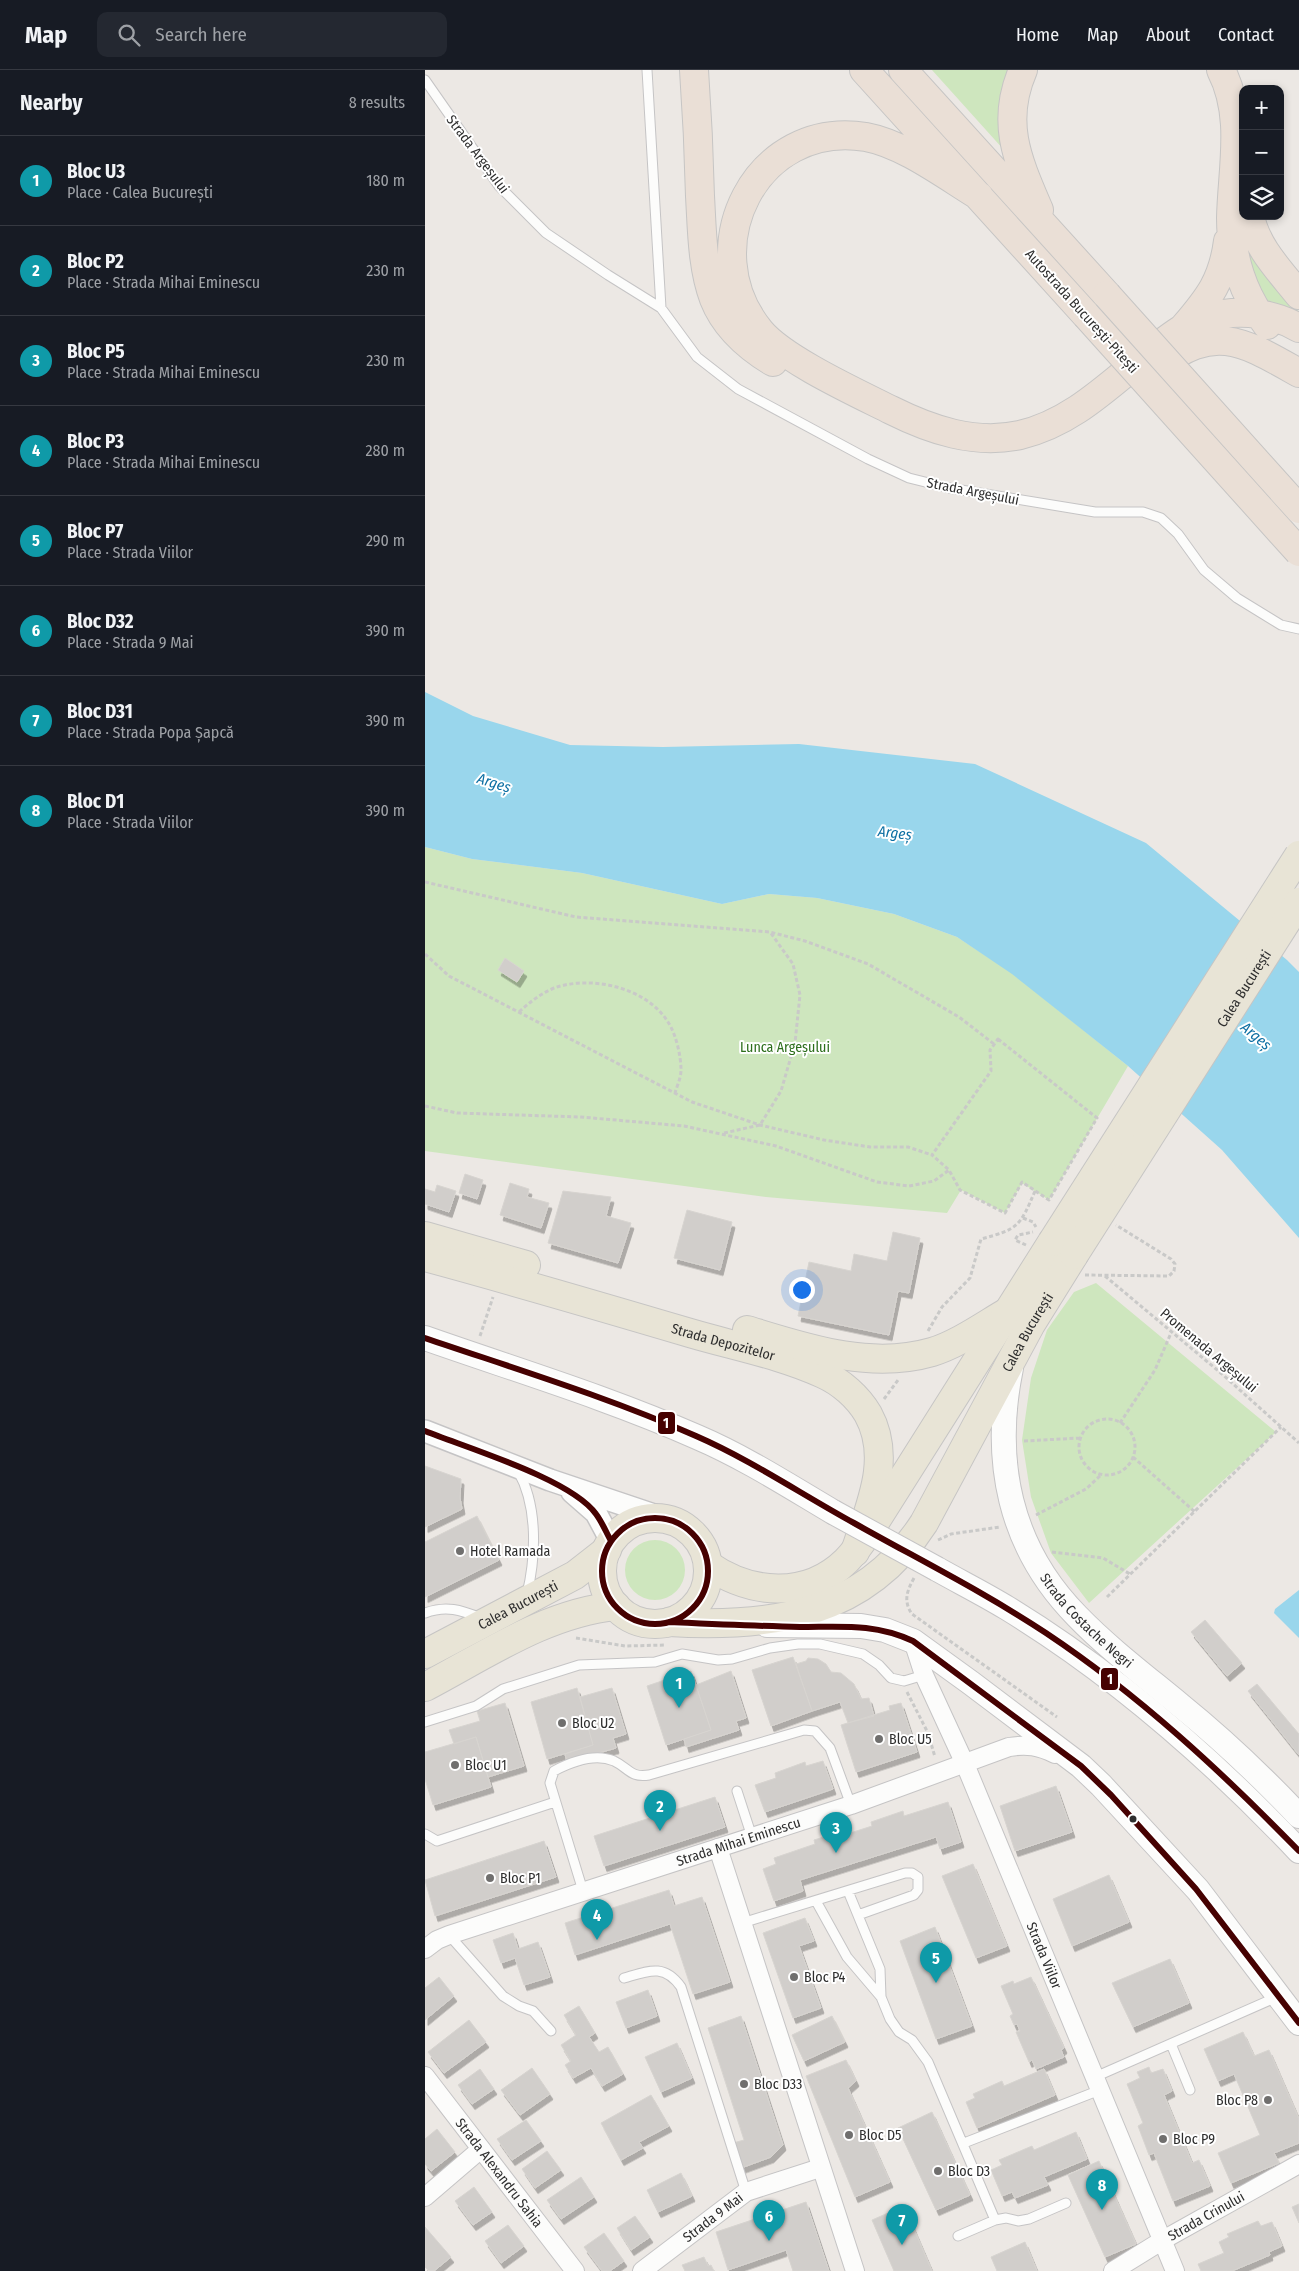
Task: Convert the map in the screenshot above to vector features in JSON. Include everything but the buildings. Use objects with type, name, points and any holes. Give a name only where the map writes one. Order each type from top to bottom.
[{"type":"highway","points":[[694,70],[702,233],[709,281],[714,300],[731,327],[755,351],[786,371],[905,433],[942,446],[976,452],[1006,452],[1033,446],[1072,429],[1188,347],[1215,342],[1242,343],[1258,349],[1299,372]]},
{"type":"highway","name":"Autostrada București-Pitești","points":[[864,70],[1299,552]]},
{"type":"highway","name":"Autostrada București-Pitești","points":[[903,70],[1299,509]]},
{"type":"highway","points":[[1023,70],[1013,102],[1013,137],[1022,170],[1047,230]]},
{"type":"highway","points":[[1221,70],[1229,86],[1236,128],[1239,182]]},
{"type":"highway","points":[[1237,70],[1242,85]]},
{"type":"highway","points":[[979,196],[895,147],[867,137],[821,139],[799,146],[775,161],[755,180],[741,204],[734,226],[731,265],[742,302],[760,332],[797,360],[917,422],[946,432],[976,438],[1019,435],[1053,423],[1080,408],[1183,328],[1213,292],[1240,220]]},
{"type":"highway","points":[[1241,220],[1235,257],[1241,282],[1258,314],[1288,352],[1299,372]]},
{"type":"highway","points":[[1243,220],[1254,232],[1268,257],[1299,295]]},
{"type":"highway","points":[[1183,328],[1231,313],[1258,314],[1288,322],[1299,328]]},
{"type":"main road","name":"Calea București","points":[[669,1622],[743,1624],[785,1617],[826,1606],[873,1580],[912,1542],[1013,1357],[1060,1255],[1299,855]]},
{"type":"main road","name":"Calea București","points":[[708,1565],[741,1583],[777,1589],[793,1588],[814,1582],[830,1573],[855,1552],[1007,1312],[1060,1255],[1299,902]]},
{"type":"main road","name":"Strada Depozitelor","points":[[425,1236],[752,1332],[835,1354],[862,1358],[903,1358],[932,1352],[961,1339],[1007,1312]]},
{"type":"main road","name":"Strada Depozitelor","points":[[425,1257],[764,1354],[823,1374],[837,1382],[862,1404],[877,1435],[877,1480],[855,1552]]},
{"type":"main road","points":[[425,1338],[474,1355]]},
{"type":"main road","name":"Strada Costache Negri","points":[[474,1355],[605,1401],[698,1437],[750,1463],[833,1512],[1015,1613],[1131,1696],[1209,1762],[1299,1851]]},
{"type":"main road","name":"Strada Costache Negri","points":[[1013,1357],[1003,1421],[1003,1452],[1007,1488],[1017,1524],[1035,1561],[1076,1616],[1231,1750],[1299,1816]]},
{"type":"main road","points":[[645,1519],[666,1519],[691,1532],[702,1547],[708,1565],[707,1583],[699,1600],[686,1614],[669,1622],[659,1624],[640,1621],[616,1606],[607,1592],[603,1578],[609,1546],[618,1533],[635,1522],[645,1519]]},
{"type":"main road","name":"Calea București","points":[[425,1654],[575,1575],[609,1546]]},
{"type":"main road","points":[[425,1687],[558,1618],[595,1608],[616,1606]]},
{"type":"main road","points":[[743,1624],[800,1627],[861,1626],[900,1635],[913,1641],[1081,1766],[1198,1890],[1299,2023]]},
{"type":"street","points":[[425,1430],[550,1480],[666,1519]]},
{"type":"street","points":[[550,1480],[585,1502],[596,1513],[609,1546]]},
{"type":"street","name":"Strada Viilor","points":[[913,1641],[924,1675],[965,1764],[1175,2271]]},
{"type":"street","name":"Strada Mihai Eminescu","points":[[425,1949],[437,1940],[449,1935],[851,1805],[1009,1747],[1024,1745],[1040,1746],[1081,1766]]},
{"type":"street","points":[[719,1848],[820,2168],[855,2271]]},
{"type":"street","name":"Strada Alexandru Sahia","points":[[425,2076],[575,2271]]},
{"type":"street","points":[[425,2197],[481,2150]]},
{"type":"street","name":"Strada Crinului","points":[[1113,2271],[1163,2240],[1299,2164]]},
{"type":"street","name":"Strada 9 Mai","points":[[642,2271],[745,2192],[820,2168]]},
{"type":"lane","points":[[647,70],[661,308]]},
{"type":"lane","name":"Strada Argeșului","points":[[425,80],[499,186],[547,232],[608,275],[661,308],[697,357],[737,388],[868,459],[909,478],[949,488],[1095,512],[1143,512],[1161,518],[1178,534],[1204,570],[1237,598],[1281,624],[1299,629]]},
{"type":"lane","points":[[515,1466],[526,1486],[531,1513],[533,1565],[525,1602]]},
{"type":"lane","points":[[425,1613],[435,1609],[456,1608],[488,1621]]},
{"type":"lane","points":[[425,1722],[476,1706],[503,1689],[579,1665],[655,1662],[682,1654],[718,1660],[732,1659],[771,1648],[798,1644],[820,1644],[863,1654],[879,1665],[891,1678],[914,1680],[924,1675]]},
{"type":"lane","points":[[583,1891],[555,1802],[550,1777],[554,1771],[564,1766],[602,1758],[616,1762],[628,1772],[640,1776],[649,1775],[804,1730],[815,1732],[829,1748],[851,1805]]},
{"type":"lane","points":[[737,1791],[752,1837]]},
{"type":"lane","points":[[425,1834],[437,1841],[555,1802]]},
{"type":"lane","points":[[742,1922],[905,1873],[912,1873],[918,1877],[919,1890],[914,1895],[858,1915]]},
{"type":"lane","points":[[848,1891],[880,1969],[881,1997]]},
{"type":"lane","points":[[817,1901],[847,1957],[881,1997],[890,2019],[899,2032],[912,2040],[928,2062],[964,2143],[995,2220]]},
{"type":"lane","points":[[449,1935],[503,1996],[519,2006],[533,2011],[551,2031]]},
{"type":"lane","points":[[624,1978],[654,1970],[673,1975],[681,1987],[745,2192]]},
{"type":"lane","points":[[964,2143],[1097,2083],[1171,2044],[1280,1996]]},
{"type":"lane","points":[[1171,2044],[1190,2090]]},
{"type":"lane","points":[[958,2236],[995,2220],[1006,2218],[1018,2221],[1066,2203]]},
{"type":"path","points":[[425,882],[576,917],[769,932],[805,941],[868,964],[959,1017],[994,1044]]},
{"type":"path","points":[[723,1133],[760,1125],[781,1090],[795,1043],[800,995],[793,964],[769,932]]},
{"type":"path","points":[[425,954],[449,976],[692,1102],[760,1125],[823,1140],[870,1147],[907,1147],[932,1155],[949,1170],[960,1190],[1005,1213],[1022,1182],[1049,1200],[1097,1118],[998,1039],[990,1050],[991,1071],[932,1155]]},
{"type":"path","points":[[519,1012],[534,998],[555,988],[579,983],[601,984],[627,990],[648,1002],[668,1022],[677,1048],[681,1071],[675,1093]]},
{"type":"path","points":[[425,1106],[457,1113],[581,1117],[684,1126],[723,1133],[775,1146],[877,1182],[909,1186],[934,1181],[949,1170]]},
{"type":"path","points":[[1055,1189],[1064,1194]]},
{"type":"path","points":[[925,1335],[942,1307],[970,1278],[981,1239],[1015,1228],[1023,1218],[1035,1191]]},
{"type":"path","points":[[1023,1218],[1033,1222],[1037,1229],[1033,1232],[1018,1235],[1015,1240],[1060,1255],[1104,1276],[1169,1276],[1174,1271],[1175,1264],[1171,1259],[1113,1224]]},
{"type":"path","name":"Promenada Argeșului","points":[[1104,1276],[1222,1374],[1299,1443]]},
{"type":"path","points":[[474,1355],[499,1277]]},
{"type":"path","points":[[1120,1423],[1155,1370],[1171,1333]]},
{"type":"path","points":[[883,1401],[902,1373]]},
{"type":"path","points":[[1101,1420],[1120,1423],[1131,1434],[1135,1449],[1133,1457],[1129,1464],[1117,1474],[1101,1475],[1085,1465],[1080,1456],[1081,1438],[1093,1423],[1101,1420]]},
{"type":"path","points":[[1107,1597],[1281,1428]]},
{"type":"path","points":[[1015,1442],[1081,1438]]},
{"type":"path","points":[[1133,1457],[1195,1512]]},
{"type":"path","points":[[1048,1552],[1103,1558],[1130,1574]]},
{"type":"path","points":[[900,1680],[928,1732],[935,1752],[935,1768],[930,1772],[930,1777]]},
{"type":"green space","points":[[932,70],[1017,70],[1013,160]]},
{"type":"green space","points":[[1246,243],[1299,312],[1299,323],[1259,306]]},
{"type":"green space","name":"Lunca Argeșului","points":[[425,847],[472,859],[582,873],[722,904],[769,894],[817,898],[894,914],[957,937],[1012,973],[1128,1066],[1049,1200],[1022,1183],[1005,1213],[961,1190],[947,1213],[766,1197],[425,1151]]},
{"type":"green space","points":[[1096,1283],[1276,1432],[1089,1603],[1051,1553],[1031,1497],[1022,1440],[1031,1378],[1047,1330],[1074,1292]]},
{"type":"green space","points":[[649,1540],[661,1540],[672,1545],[680,1553],[685,1564],[683,1582],[672,1595],[661,1600],[649,1600],[638,1595],[630,1587],[625,1576],[625,1564],[630,1553],[638,1545]]},
{"type":"water","name":"Argeș","points":[[425,692],[473,716],[570,745],[663,747],[799,744],[975,764],[1146,843],[1299,972],[1299,1238],[1222,1150],[1128,1066],[1012,974],[957,937],[894,914],[817,898],[769,894],[722,904],[582,873],[472,859],[425,847]]},
{"type":"water","points":[[1299,1590],[1299,1638],[1274,1613],[1275,1609]]},
{"type":"transit line","name":"1","points":[[425,1338],[596,1396],[716,1445],[999,1604],[1080,1657],[1146,1708],[1209,1763],[1299,1851]]},
{"type":"transit line","name":"1","points":[[425,1431],[517,1466],[565,1489],[583,1501],[596,1514],[611,1541]]},
{"type":"transit line","name":"1","points":[[655,1518],[675,1522],[692,1534],[704,1551],[708,1571],[704,1591],[692,1608],[675,1620],[655,1624],[635,1620],[618,1608],[606,1591],[602,1571],[606,1551],[618,1534],[635,1522],[655,1518]]},
{"type":"transit line","name":"1","points":[[669,1622],[784,1627],[857,1627],[885,1631],[913,1641],[1081,1766],[1111,1795],[1196,1889],[1299,2023]]},
{"type":"place","name":"Hotel Ramada","points":[[460,1551]]},
{"type":"place","name":"Bloc U3","points":[[679,1708]]},
{"type":"place","name":"Bloc U2","points":[[562,1723]]},
{"type":"place","name":"Bloc U5","points":[[879,1739]]},
{"type":"place","name":"Bloc U1","points":[[455,1765]]},
{"type":"place","name":"Bloc P2","points":[[660,1831]]},
{"type":"place","name":"Bloc P5","points":[[836,1853]]},
{"type":"place","name":"Bloc P1","points":[[490,1878]]},
{"type":"place","name":"Bloc P3","points":[[597,1940]]},
{"type":"place","name":"Bloc P4","points":[[794,1977]]},
{"type":"place","name":"Bloc P7","points":[[936,1983]]},
{"type":"place","name":"Bloc D33","points":[[744,2084]]},
{"type":"place","name":"Bloc P8","points":[[1268,2100]]},
{"type":"place","name":"Bloc D5","points":[[849,2135]]},
{"type":"place","name":"Bloc P9","points":[[1163,2139]]},
{"type":"place","name":"Bloc D3","points":[[938,2171]]},
{"type":"place","name":"Bloc D1","points":[[1102,2210]]},
{"type":"place","name":"Bloc D32","points":[[769,2241]]},
{"type":"place","name":"Bloc D31","points":[[902,2245]]}]
